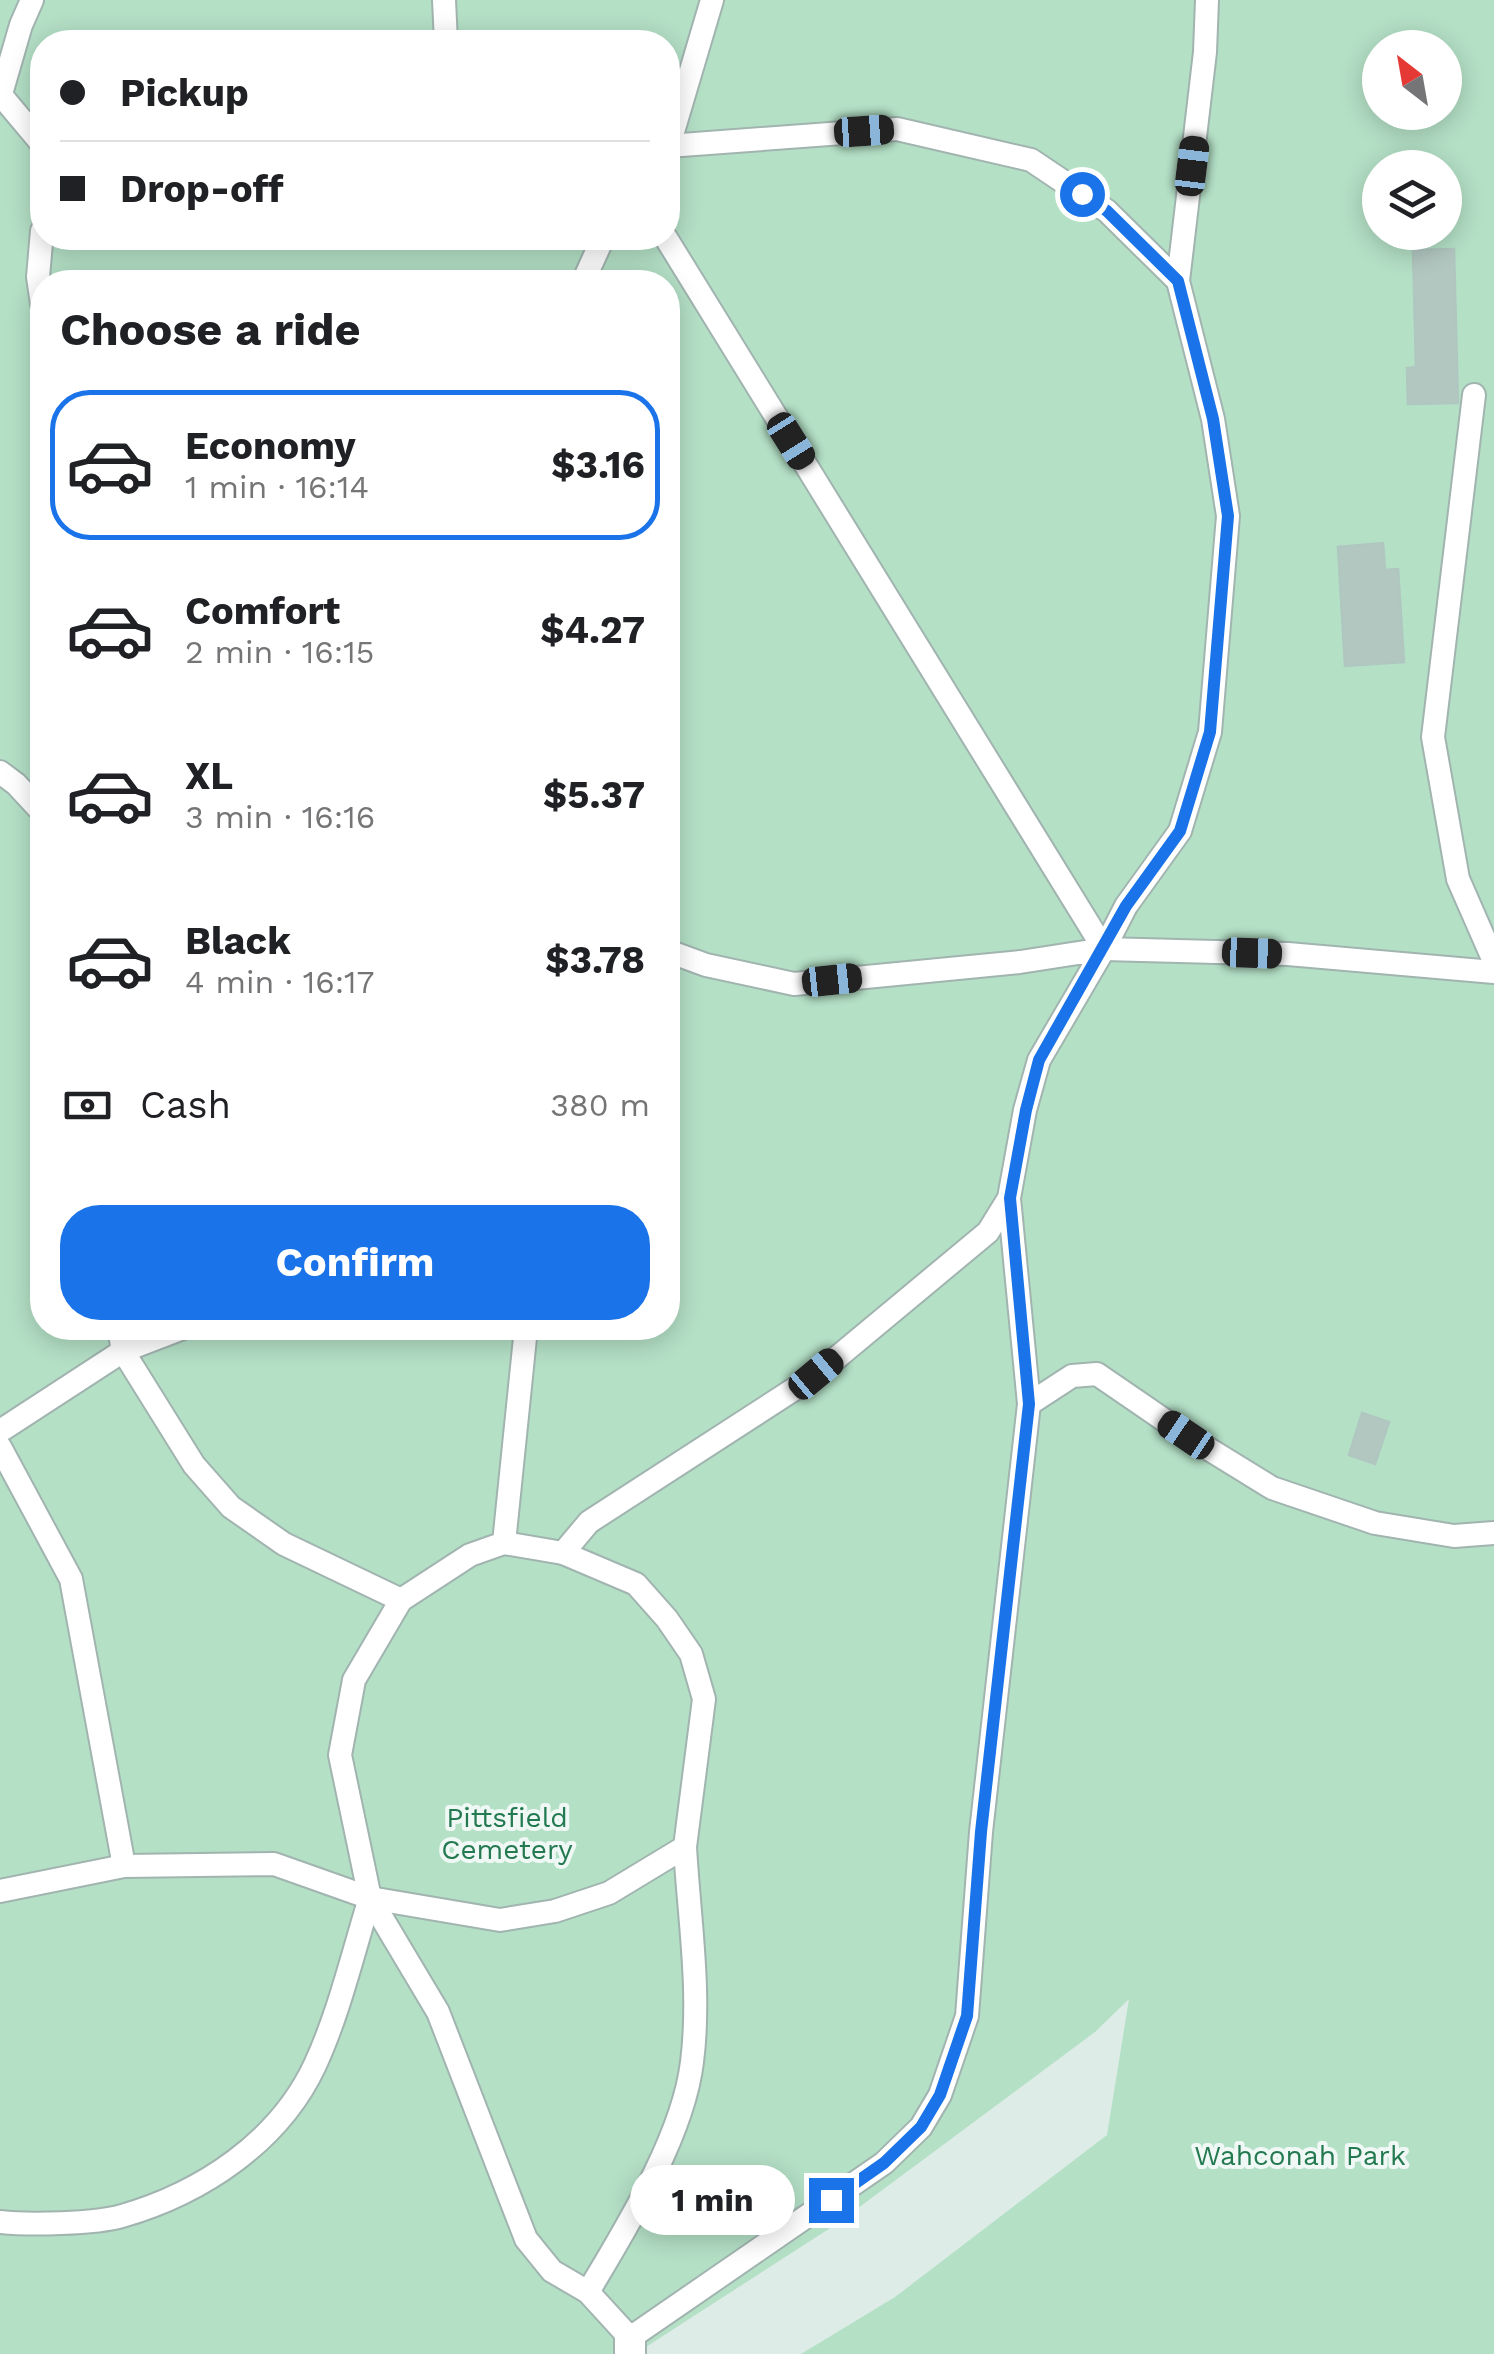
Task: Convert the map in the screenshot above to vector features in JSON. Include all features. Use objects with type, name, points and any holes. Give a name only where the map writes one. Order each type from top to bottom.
[{"type":"lane","points":[[30,129],[1,94],[32,0]]},
{"type":"lane","points":[[444,0],[445,30]]},
{"type":"lane","points":[[680,105],[712,0]]},
{"type":"lane","points":[[588,2292],[632,2219],[668,2142],[692,2064],[694,1986],[685,1847],[704,1699],[691,1654],[636,1584],[562,1552],[504,1543],[470,1555],[401,1600],[354,1680],[340,1755],[370,1898],[438,2012],[526,2239],[552,2271],[588,2292],[630,2346],[884,2163],[921,2127],[940,2095],[967,2016],[981,1832],[1029,1404],[1010,1198],[1026,1110],[1039,1060],[1126,906],[1180,831],[1210,732],[1228,516],[1213,419],[1178,281],[1208,0]]},
{"type":"lane","points":[[680,144],[896,128],[1031,160],[1107,211],[1178,281]]},
{"type":"lane","points":[[673,250],[1104,950]]},
{"type":"lane","points":[[1474,395],[1433,737],[1458,879],[1494,961]]},
{"type":"lane","points":[[0,772],[30,799]]},
{"type":"lane","points":[[680,955],[794,984],[1104,950],[1288,954],[1494,972]]},
{"type":"lane","points":[[562,1552],[589,1522],[816,1374],[988,1232],[1010,1198]]},
{"type":"lane","points":[[121,1340],[123,1352],[194,1465],[231,1507],[284,1544],[401,1600]]},
{"type":"lane","points":[[0,1431],[123,1352],[154,1340]]},
{"type":"lane","points":[[504,1543],[525,1340]]},
{"type":"lane","points":[[1029,1404],[1072,1376],[1098,1374],[1272,1488],[1375,1523],[1454,1536],[1494,1533]]},
{"type":"lane","points":[[0,1447],[71,1579],[124,1866]]},
{"type":"lane","points":[[0,1892],[124,1866],[274,1864],[370,1898],[500,1920],[555,1911],[608,1893],[685,1847]]},
{"type":"lane","points":[[0,2222],[118,2218],[175,2198],[261,2140],[288,2110],[315,2065],[370,1898]]},
{"type":"green space","name":"Pittsfield Cemetery","points":[[0,0],[1494,0],[1494,2354],[801,2354],[895,2297],[1107,2135],[1129,1999],[1095,2032],[838,2223],[635,2354],[0,2354]]},
{"type":"building","points":[[1413,250],[1454,250],[1458,403],[1408,404],[1407,368],[1416,367]]},
{"type":"building","points":[[1383,543],[1385,570],[1398,569],[1404,662],[1345,666],[1338,547]]},
{"type":"building","points":[[1362,1413],[1389,1422],[1375,1464],[1349,1455]]},
{"type":"route","points":[[831,2200],[884,2163],[921,2127],[940,2095],[967,2016],[981,1832],[1029,1404],[1010,1198],[1026,1110],[1039,1060],[1126,906],[1180,831],[1210,732],[1228,516],[1213,419],[1178,281],[1107,211],[1082,194]]},
{"type":"park label","name":"Wahconah Park","points":[[1300,2155]]}]
